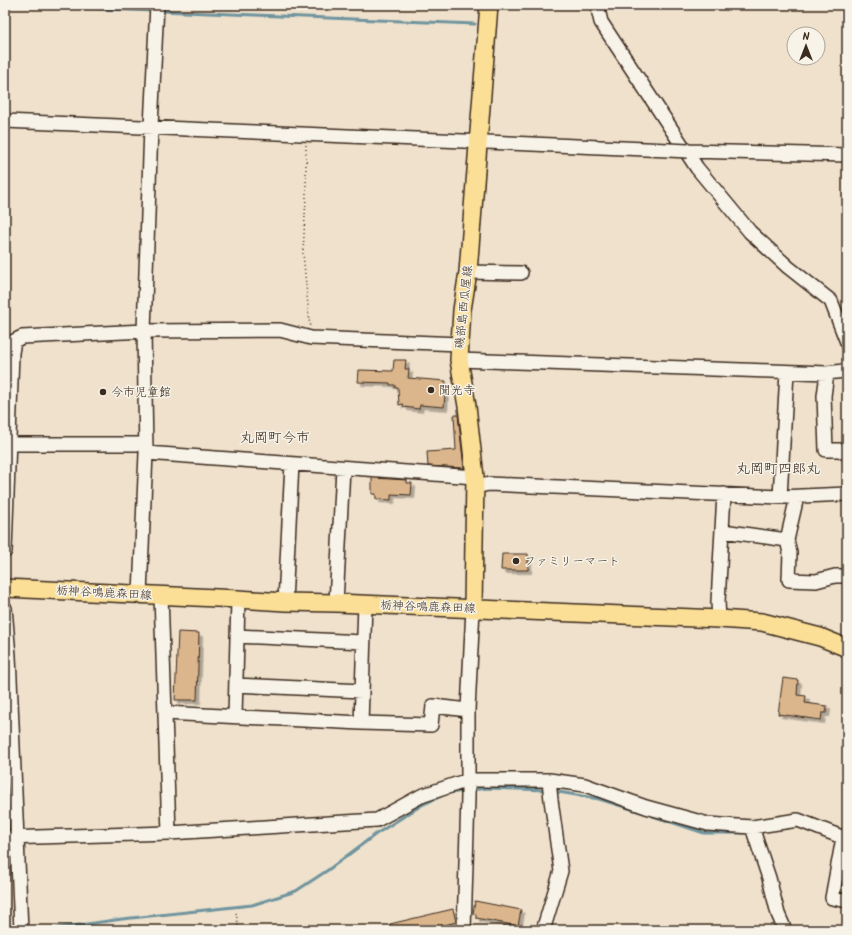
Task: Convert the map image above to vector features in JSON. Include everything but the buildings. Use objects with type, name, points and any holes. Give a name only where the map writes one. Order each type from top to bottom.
[{"type":"main road","name":"磯部島西瓜屋線","points":[[473,608],[475,482],[467,406],[459,352],[462,310],[468,272],[489,5]]},
{"type":"main road","name":"栃神谷鳴鹿森田線","points":[[5,588],[285,602],[473,608],[762,622],[820,637],[847,648]]},
{"type":"street","points":[[140,594],[146,449],[144,331],[157,5]]},
{"type":"street","points":[[597,5],[601,22],[697,168],[750,232],[788,267],[831,301],[847,342]]},
{"type":"street","points":[[5,121],[688,151],[847,155]]},
{"type":"street","points":[[468,272],[520,273]]},
{"type":"street","points":[[5,551],[9,444],[9,353],[14,341],[22,337],[144,331],[280,330],[311,338],[459,352],[787,372],[827,373],[846,370]]},
{"type":"street","points":[[780,497],[787,372]]},
{"type":"street","points":[[827,373],[824,396],[826,450],[840,450],[847,454]]},
{"type":"street","points":[[9,444],[146,449],[489,484],[780,497],[847,494]]},
{"type":"street","points":[[285,602],[292,464]]},
{"type":"street","points":[[336,603],[343,468]]},
{"type":"street","points":[[719,619],[718,602],[724,494]]},
{"type":"street","points":[[797,497],[787,540],[790,553],[789,580],[816,580],[835,576],[847,576]]},
{"type":"street","points":[[723,531],[787,540]]},
{"type":"street","points":[[161,595],[169,832]]},
{"type":"street","points":[[235,717],[238,599]]},
{"type":"street","points":[[361,723],[365,604]]},
{"type":"street","points":[[5,608],[9,656],[10,838],[21,928]]},
{"type":"street","points":[[464,930],[468,787],[468,710],[473,608]]},
{"type":"street","points":[[237,636],[363,642]]},
{"type":"street","points":[[236,685],[362,691]]},
{"type":"street","points":[[165,713],[431,725],[433,706],[468,710]]},
{"type":"street","points":[[10,838],[169,832],[377,820],[421,796],[468,787],[549,780],[585,785],[646,807],[708,824],[752,826],[798,820],[845,839],[832,898],[847,900]]},
{"type":"street","points":[[544,930],[561,871],[549,780]]},
{"type":"street","points":[[752,826],[769,878],[778,914],[785,930]]},
{"type":"path","points":[[306,134],[306,197],[303,253],[311,338]]},
{"type":"path","points":[[236,913],[240,930]]},
{"type":"shaded area","points":[[5,744],[9,832],[5,832]]},
{"type":"waterway","points":[[23,5],[153,11]]},
{"type":"waterway","points":[[161,11],[475,24]]},
{"type":"waterway","points":[[471,790],[488,788],[547,790]]},
{"type":"waterway","points":[[45,930],[122,919],[252,905],[296,891],[328,870],[376,834],[422,805],[448,793],[466,791]]},
{"type":"waterway","points":[[553,791],[599,799],[641,812]]},
{"type":"waterway","points":[[650,815],[704,833],[751,833]]},
{"type":"place","name":"聞光寺","points":[[431,390]]},
{"type":"place","name":"今市児童館","points":[[103,392]]},
{"type":"place","name":"ファミリーマート","points":[[516,561]]},
{"type":"district","name":"丸岡町今市","points":[[275,438]]},
{"type":"district","name":"丸岡町四郎丸","points":[[778,469]]}]
